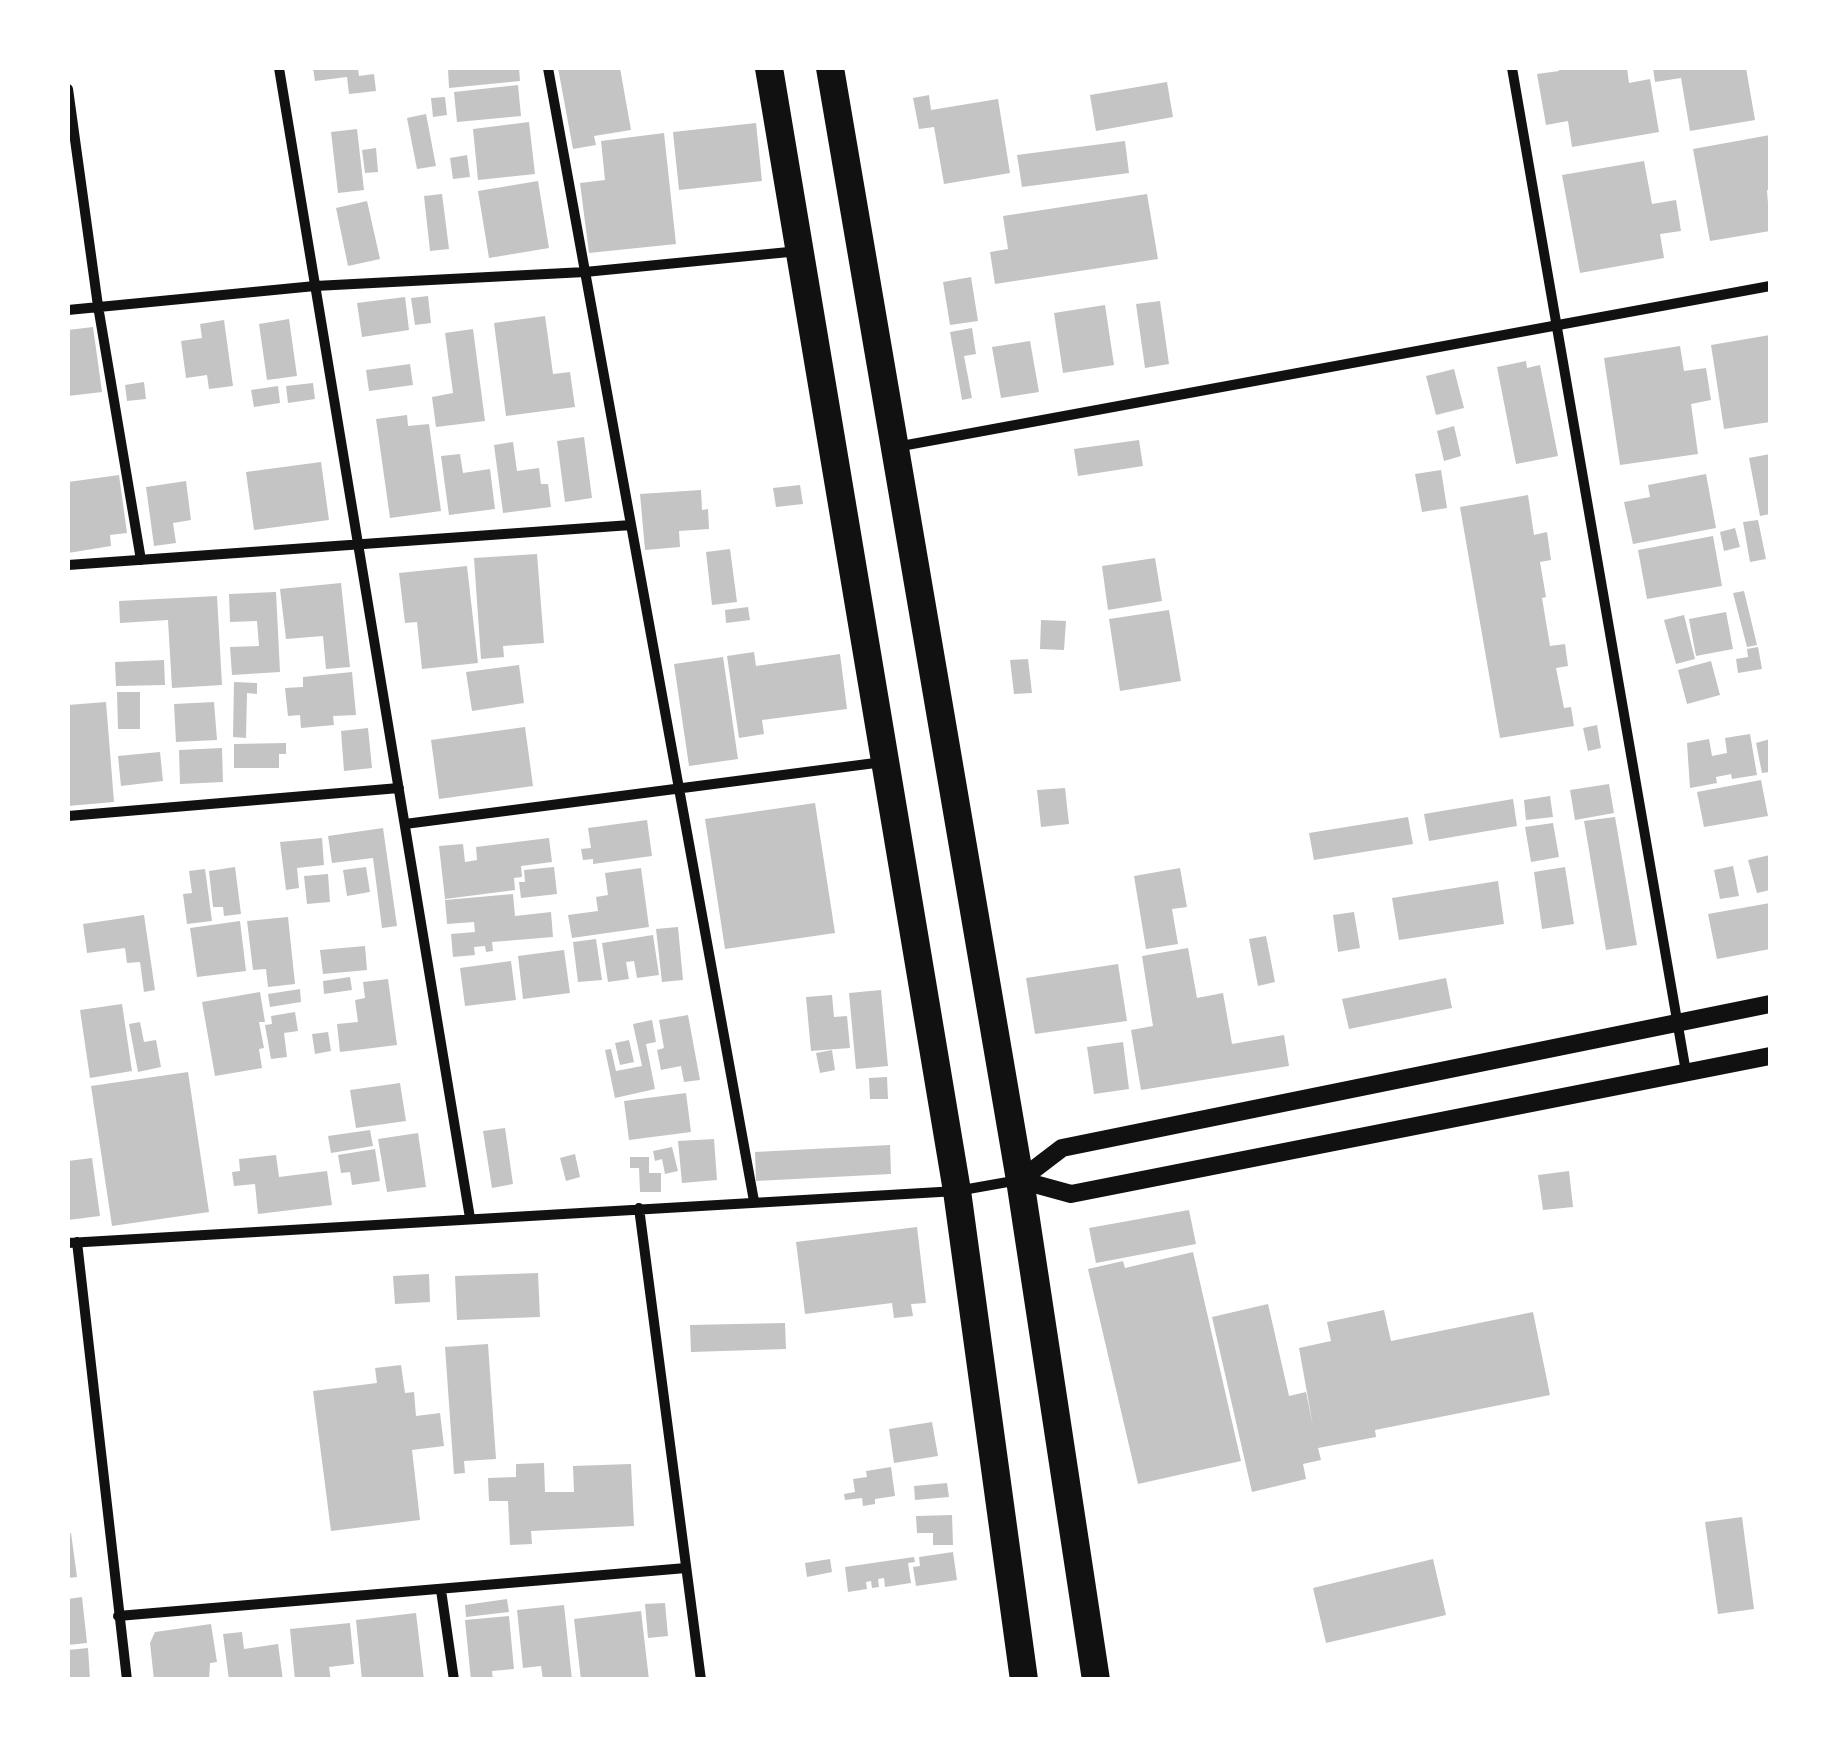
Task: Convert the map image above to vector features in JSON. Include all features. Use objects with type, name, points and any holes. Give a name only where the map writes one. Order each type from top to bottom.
[{"type":"highway","points":[[769,68],[957,1191],[1024,1680]]},
{"type":"highway","points":[[830,68],[1020,1180],[1096,1680]]},
{"type":"street","points":[[279,68],[470,1218]]},
{"type":"street","points":[[548,68],[754,1201]]},
{"type":"street","points":[[1512,68],[1686,1072]]},
{"type":"street","points":[[68,89],[98,306],[141,560]]},
{"type":"street","points":[[68,310],[315,286],[585,272],[799,251]]},
{"type":"street","points":[[895,448],[1770,286]]},
{"type":"street","points":[[68,565],[631,525]]},
{"type":"street","points":[[405,824],[883,762]]},
{"type":"street","points":[[68,816],[399,788]]},
{"type":"street","points":[[1020,1180],[1062,1148],[1770,1004]]},
{"type":"street","points":[[127,1680],[72,1243],[957,1191],[1020,1180],[1072,1194],[1770,1056]]},
{"type":"street","points":[[639,1208],[701,1680]]},
{"type":"street","points":[[118,1616],[686,1568]]},
{"type":"street","points":[[442,1590],[454,1680]]},
{"type":"building","points":[[313,68],[358,68],[359,76],[374,74],[376,91],[349,94],[347,77],[315,81]]},
{"type":"building","points":[[448,68],[519,68],[520,81],[449,88]]},
{"type":"building","points":[[558,68],[620,68],[631,130],[594,136],[596,145],[573,149]]},
{"type":"building","points":[[1558,68],[1627,68],[1629,83],[1650,79],[1659,132],[1572,147],[1568,121],[1546,125],[1537,74],[1559,71]]},
{"type":"building","points":[[1653,68],[1746,68],[1755,120],[1690,131],[1681,78],[1655,82]]},
{"type":"building","points":[[1167,82],[1173,117],[1096,131],[1090,95]]},
{"type":"building","points":[[518,85],[521,116],[457,122],[454,92]]},
{"type":"building","points":[[929,95],[931,110],[998,99],[1010,173],[944,184],[934,127],[919,129],[913,98]]},
{"type":"building","points":[[445,97],[447,115],[433,117],[431,98]]},
{"type":"building","points":[[426,114],[436,166],[417,169],[407,118]]},
{"type":"building","points":[[529,122],[535,174],[478,180],[473,129]]},
{"type":"building","points":[[756,123],[762,181],[679,190],[673,132]]},
{"type":"building","points":[[357,129],[364,190],[338,193],[331,132]]},
{"type":"building","points":[[664,133],[676,244],[589,253],[580,183],[605,180],[601,141]]},
{"type":"building","points":[[1770,135],[1770,231],[1710,241],[1693,149]]},
{"type":"building","points":[[1125,141],[1129,173],[1022,187],[1017,155]]},
{"type":"building","points":[[376,148],[378,172],[365,173],[362,150]]},
{"type":"building","points":[[467,155],[470,177],[453,179],[450,158]]},
{"type":"building","points":[[1644,161],[1652,204],[1676,200],[1681,231],[1660,234],[1664,258],[1580,273],[1562,175]]},
{"type":"building","points":[[538,181],[549,248],[489,258],[478,191]]},
{"type":"building","points":[[442,194],[449,249],[430,251],[424,196]]},
{"type":"building","points":[[1147,194],[1158,259],[995,284],[990,252],[1008,249],[1003,216]]},
{"type":"building","points":[[367,201],[380,259],[348,266],[336,208]]},
{"type":"building","points":[[971,277],[978,321],[950,325],[943,282]]},
{"type":"building","points":[[428,296],[431,323],[415,325],[411,298]]},
{"type":"building","points":[[405,297],[409,330],[362,337],[357,303]]},
{"type":"building","points":[[1160,301],[1169,364],[1145,368],[1136,304]]},
{"type":"building","points":[[1105,305],[1114,365],[1063,373],[1054,313]]},
{"type":"building","points":[[545,316],[553,374],[570,372],[575,407],[506,416],[494,323]]},
{"type":"building","points":[[289,319],[297,376],[267,380],[259,324]]},
{"type":"building","points":[[224,320],[233,386],[209,389],[207,375],[186,378],[181,341],[202,338],[200,324]]},
{"type":"building","points":[[93,327],[102,392],[68,396],[68,330]]},
{"type":"building","points":[[972,328],[976,354],[964,356],[972,398],[962,400],[950,332]]},
{"type":"building","points":[[473,329],[485,421],[436,427],[432,397],[453,393],[445,333]]},
{"type":"building","points":[[1770,335],[1770,422],[1724,429],[1711,345]]},
{"type":"building","points":[[1030,341],[1039,392],[1001,398],[992,347]]},
{"type":"building","points":[[1680,346],[1684,371],[1706,368],[1711,400],[1691,404],[1698,454],[1620,465],[1604,358]]},
{"type":"building","points":[[1526,361],[1527,368],[1540,365],[1558,456],[1516,464],[1497,367]]},
{"type":"building","points":[[410,364],[413,385],[369,391],[366,370]]},
{"type":"building","points":[[1454,369],[1464,408],[1436,415],[1426,376]]},
{"type":"building","points":[[144,382],[146,399],[127,401],[125,385]]},
{"type":"building","points":[[313,383],[315,399],[288,403],[286,386]]},
{"type":"building","points":[[278,386],[280,403],[254,407],[251,390]]},
{"type":"building","points":[[407,415],[408,426],[429,424],[441,511],[390,518],[376,419]]},
{"type":"building","points":[[1454,426],[1461,456],[1444,461],[1437,431]]},
{"type":"building","points":[[584,437],[592,498],[565,502],[557,441]]},
{"type":"building","points":[[1139,440],[1143,466],[1078,476],[1074,449]]},
{"type":"building","points":[[513,442],[517,471],[539,468],[541,484],[548,484],[551,507],[503,513],[494,445]]},
{"type":"building","points":[[460,454],[463,473],[490,469],[495,509],[449,515],[441,456]]},
{"type":"building","points":[[1770,454],[1770,514],[1760,516],[1749,458]]},
{"type":"building","points":[[321,462],[329,520],[254,530],[246,472]]},
{"type":"building","points":[[1441,470],[1447,508],[1422,512],[1415,474]]},
{"type":"building","points":[[1706,474],[1716,528],[1633,544],[1624,502],[1650,497],[1648,485]]},
{"type":"building","points":[[119,475],[127,533],[110,535],[111,546],[68,553],[68,482]]},
{"type":"building","points":[[186,481],[191,520],[173,523],[176,543],[154,546],[146,487]]},
{"type":"building","points":[[800,485],[803,504],[776,507],[773,488]]},
{"type":"building","points":[[701,490],[702,510],[708,509],[709,529],[679,531],[680,547],[645,550],[640,494]]},
{"type":"building","points":[[1528,495],[1534,535],[1547,532],[1551,560],[1540,562],[1546,597],[1542,598],[1550,646],[1565,644],[1568,666],[1556,668],[1564,708],[1571,707],[1574,726],[1500,738],[1460,507]]},
{"type":"building","points":[[1758,520],[1766,559],[1750,562],[1743,522]]},
{"type":"building","points":[[1735,528],[1740,547],[1724,551],[1720,532]]},
{"type":"building","points":[[1713,536],[1722,586],[1647,599],[1638,550]]},
{"type":"building","points":[[730,549],[737,602],[712,605],[706,552]]},
{"type":"building","points":[[537,554],[544,643],[503,646],[504,657],[481,659],[474,558]]},
{"type":"building","points":[[1155,558],[1162,601],[1108,610],[1102,566]]},
{"type":"building","points":[[467,566],[478,663],[422,669],[417,622],[405,623],[399,573]]},
{"type":"building","points":[[341,583],[350,667],[326,669],[323,636],[286,639],[280,589]]},
{"type":"building","points":[[1744,591],[1757,645],[1747,647],[1733,593]]},
{"type":"building","points":[[276,592],[280,672],[232,675],[230,647],[259,646],[257,621],[230,622],[229,594]]},
{"type":"building","points":[[217,596],[222,685],[172,688],[168,620],[120,623],[119,601]]},
{"type":"building","points":[[748,607],[750,620],[726,623],[725,610]]},
{"type":"building","points":[[1169,610],[1181,681],[1120,691],[1109,619]]},
{"type":"building","points":[[1726,612],[1733,649],[1696,656],[1689,619]]},
{"type":"building","points":[[1684,615],[1695,659],[1676,664],[1664,620]]},
{"type":"building","points":[[1041,620],[1066,621],[1064,650],[1040,649]]},
{"type":"building","points":[[1758,647],[1762,669],[1738,673],[1736,659],[1748,657],[1747,649]]},
{"type":"building","points":[[754,652],[756,666],[840,654],[847,709],[762,720],[764,734],[739,738],[727,656]]},
{"type":"building","points":[[723,657],[738,759],[689,766],[674,664]]},
{"type":"building","points":[[1028,659],[1032,693],[1014,694],[1010,660]]},
{"type":"building","points":[[164,660],[165,685],[116,686],[115,662]]},
{"type":"building","points":[[1711,661],[1720,695],[1687,704],[1678,670]]},
{"type":"building","points":[[519,665],[524,703],[472,711],[466,672]]},
{"type":"building","points":[[352,672],[356,715],[333,716],[334,725],[301,728],[300,715],[288,716],[285,688],[303,687],[303,677]]},
{"type":"building","points":[[234,682],[257,683],[257,694],[247,693],[246,738],[233,737]]},
{"type":"building","points":[[117,692],[140,692],[140,729],[118,729]]},
{"type":"building","points":[[106,702],[114,802],[68,806],[68,705]]},
{"type":"building","points":[[214,702],[217,740],[176,742],[174,704]]},
{"type":"building","points":[[1597,725],[1601,748],[1588,751],[1583,728]]},
{"type":"building","points":[[525,727],[533,786],[439,799],[431,740]]},
{"type":"building","points":[[368,728],[372,768],[344,771],[341,731]]},
{"type":"building","points":[[1750,734],[1757,775],[1732,779],[1731,774],[1716,777],[1717,783],[1690,788],[1687,743],[1709,739],[1712,756],[1727,753],[1725,738]]},
{"type":"building","points":[[1770,739],[1770,772],[1762,773],[1756,743]]},
{"type":"building","points":[[286,743],[286,754],[279,754],[279,768],[234,768],[234,744]]},
{"type":"building","points":[[222,748],[223,782],[180,784],[179,750]]},
{"type":"building","points":[[160,752],[163,781],[121,786],[118,756]]},
{"type":"building","points":[[1761,780],[1768,816],[1704,827],[1697,792]]},
{"type":"building","points":[[1609,784],[1614,813],[1575,820],[1570,790]]},
{"type":"building","points":[[1065,788],[1069,824],[1041,827],[1037,790]]},
{"type":"building","points":[[1550,796],[1553,817],[1526,820],[1524,800]]},
{"type":"building","points":[[1513,799],[1517,826],[1429,841],[1424,814]]},
{"type":"building","points":[[815,803],[835,933],[725,949],[705,819]]},
{"type":"building","points":[[1408,817],[1413,844],[1314,860],[1309,833]]},
{"type":"building","points":[[1615,817],[1637,945],[1606,950],[1584,821]]},
{"type":"building","points":[[647,820],[652,856],[593,864],[593,859],[583,860],[581,849],[591,848],[588,828]]},
{"type":"building","points":[[1553,823],[1559,857],[1531,862],[1525,827]]},
{"type":"building","points":[[383,828],[397,926],[382,928],[373,858],[332,863],[328,836]]},
{"type":"building","points":[[322,838],[324,865],[297,868],[299,888],[286,890],[280,842]]},
{"type":"building","points":[[549,838],[552,862],[521,866],[522,877],[514,878],[515,890],[445,899],[439,846],[463,844],[465,862],[477,860],[476,847]]},
{"type":"building","points":[[1770,855],[1770,890],[1757,893],[1748,860]]},
{"type":"building","points":[[1733,866],[1739,896],[1720,899],[1714,870]]},
{"type":"building","points":[[235,867],[241,914],[224,916],[223,907],[213,907],[209,871]]},
{"type":"building","points":[[366,867],[370,892],[347,896],[343,870]]},
{"type":"building","points":[[554,867],[557,894],[521,898],[519,882],[525,882],[524,870]]},
{"type":"building","points":[[1565,867],[1574,924],[1542,929],[1534,872]]},
{"type":"building","points":[[641,868],[649,927],[572,938],[568,915],[598,911],[596,897],[608,895],[605,873]]},
{"type":"building","points":[[1180,868],[1187,907],[1172,909],[1178,944],[1146,949],[1134,876]]},
{"type":"building","points":[[205,869],[212,921],[187,924],[183,894],[192,893],[189,871]]},
{"type":"building","points":[[328,874],[330,902],[307,904],[304,876]]},
{"type":"building","points":[[1498,881],[1504,924],[1399,940],[1392,898]]},
{"type":"building","points":[[513,894],[515,916],[551,912],[553,937],[492,942],[493,951],[486,952],[485,946],[474,947],[475,955],[453,957],[451,934],[475,932],[474,922],[447,924],[445,900]]},
{"type":"building","points":[[1770,903],[1770,949],[1717,959],[1708,914]]},
{"type":"building","points":[[1354,912],[1360,948],[1338,952],[1333,915]]},
{"type":"building","points":[[144,915],[155,990],[144,992],[140,962],[127,963],[125,948],[87,953],[83,924]]},
{"type":"building","points":[[288,917],[295,984],[268,987],[266,969],[253,970],[247,921]]},
{"type":"building","points":[[240,921],[246,971],[197,977],[190,928]]},
{"type":"building","points":[[678,927],[683,980],[662,982],[656,929]]},
{"type":"building","points":[[653,935],[659,975],[637,978],[634,961],[626,962],[629,979],[608,982],[602,943]]},
{"type":"building","points":[[1266,936],[1275,982],[1258,986],[1249,939]]},
{"type":"building","points":[[596,939],[602,980],[578,982],[573,942]]},
{"type":"building","points":[[365,946],[367,970],[323,974],[320,950]]},
{"type":"building","points":[[1188,948],[1197,998],[1223,993],[1232,1044],[1284,1035],[1289,1066],[1141,1090],[1131,1030],[1153,1026],[1142,956]]},
{"type":"building","points":[[564,950],[570,993],[523,999],[518,956]]},
{"type":"building","points":[[511,961],[516,1000],[465,1006],[460,968]]},
{"type":"building","points":[[1118,964],[1127,1021],[1035,1034],[1026,978]]},
{"type":"building","points":[[350,977],[352,990],[324,994],[323,981]]},
{"type":"building","points":[[1446,978],[1452,1008],[1349,1029],[1342,999]]},
{"type":"building","points":[[388,979],[397,1045],[340,1052],[337,1024],[358,1022],[355,1000],[365,998],[363,982]]},
{"type":"building","points":[[300,989],[301,1002],[270,1007],[268,994]]},
{"type":"building","points":[[881,990],[888,1066],[856,1069],[849,993]]},
{"type":"building","points":[[260,992],[265,1022],[259,1022],[264,1048],[259,1049],[262,1068],[215,1076],[202,1002]]},
{"type":"building","points":[[832,995],[834,1017],[847,1016],[850,1048],[811,1051],[806,997]]},
{"type":"building","points":[[122,1004],[132,1071],[90,1078],[80,1010]]},
{"type":"building","points":[[295,1012],[298,1031],[284,1033],[287,1057],[271,1059],[265,1025],[272,1024],[271,1016]]},
{"type":"building","points":[[688,1015],[700,1080],[684,1082],[681,1066],[661,1070],[657,1050],[664,1048],[659,1020]]},
{"type":"building","points":[[652,1020],[656,1042],[646,1044],[655,1089],[615,1098],[605,1050],[611,1049],[616,1071],[642,1066],[633,1024]]},
{"type":"building","points":[[140,1022],[144,1042],[156,1040],[161,1067],[138,1072],[129,1024]]},
{"type":"building","points":[[328,1032],[331,1051],[315,1054],[312,1034]]},
{"type":"building","points":[[629,1040],[634,1062],[620,1065],[615,1043]]},
{"type":"building","points":[[1123,1042],[1129,1089],[1094,1094],[1087,1047]]},
{"type":"building","points":[[832,1050],[835,1070],[820,1073],[816,1053]]},
{"type":"building","points":[[188,1072],[209,1212],[112,1226],[91,1086]]},
{"type":"building","points":[[887,1077],[888,1099],[870,1099],[869,1078]]},
{"type":"building","points":[[400,1083],[406,1121],[356,1128],[350,1090]]},
{"type":"building","points":[[686,1093],[691,1132],[629,1140],[624,1101]]},
{"type":"building","points":[[505,1128],[513,1184],[492,1188],[483,1131]]},
{"type":"building","points":[[370,1130],[373,1146],[331,1153],[328,1136]]},
{"type":"building","points":[[418,1133],[426,1187],[387,1192],[378,1139]]},
{"type":"building","points":[[714,1139],[717,1180],[682,1183],[678,1141]]},
{"type":"building","points":[[890,1145],[891,1174],[756,1181],[755,1152]]},
{"type":"building","points":[[672,1147],[678,1171],[665,1174],[662,1159],[655,1161],[653,1151]]},
{"type":"building","points":[[375,1149],[380,1181],[352,1185],[350,1172],[341,1173],[338,1155]]},
{"type":"building","points":[[575,1154],[580,1177],[566,1181],[560,1158]]},
{"type":"building","points":[[276,1155],[279,1177],[327,1171],[332,1205],[258,1214],[255,1184],[234,1186],[232,1172],[240,1171],[239,1159]]},
{"type":"building","points":[[630,1157],[649,1157],[649,1173],[661,1173],[661,1192],[640,1192],[639,1168],[630,1168]]},
{"type":"building","points":[[92,1158],[100,1216],[68,1220],[68,1161]]},
{"type":"building","points":[[1569,1171],[1573,1207],[1543,1210],[1538,1175]]},
{"type":"building","points":[[1189,1210],[1196,1244],[1096,1263],[1089,1228]]},
{"type":"building","points":[[917,1227],[926,1303],[911,1304],[913,1316],[894,1318],[892,1303],[805,1314],[796,1242]]},
{"type":"building","points":[[1193,1252],[1241,1461],[1138,1484],[1088,1269],[1123,1261],[1125,1268]]},
{"type":"building","points":[[538,1273],[540,1317],[457,1320],[455,1276]]},
{"type":"building","points":[[429,1274],[430,1302],[395,1304],[393,1276]]},
{"type":"building","points":[[1268,1304],[1289,1396],[1306,1392],[1313,1426],[1299,1348],[1331,1341],[1327,1322],[1384,1310],[1391,1341],[1533,1312],[1550,1395],[1375,1430],[1376,1437],[1318,1448],[1321,1460],[1303,1464],[1306,1479],[1252,1492],[1212,1317]]},
{"type":"building","points":[[785,1323],[786,1349],[691,1352],[690,1325]]},
{"type":"building","points":[[488,1344],[496,1459],[464,1461],[465,1473],[454,1474],[445,1347]]},
{"type":"building","points":[[401,1365],[405,1393],[414,1392],[416,1416],[440,1413],[444,1446],[412,1450],[420,1520],[331,1531],[313,1391],[377,1383],[375,1368]]},
{"type":"building","points":[[932,1422],[938,1456],[894,1463],[889,1429]]},
{"type":"building","points":[[544,1463],[545,1492],[574,1492],[573,1466],[631,1464],[634,1526],[531,1531],[532,1544],[510,1545],[508,1501],[489,1501],[488,1478],[516,1477],[516,1464]]},
{"type":"building","points":[[891,1467],[895,1496],[875,1499],[875,1504],[863,1506],[862,1498],[845,1500],[844,1494],[855,1492],[853,1479],[867,1477],[866,1471]]},
{"type":"building","points":[[947,1483],[949,1497],[915,1500],[914,1486]]},
{"type":"building","points":[[952,1515],[953,1545],[933,1545],[933,1533],[917,1533],[916,1516]]},
{"type":"building","points":[[1742,1517],[1754,1609],[1718,1614],[1705,1522]]},
{"type":"building","points":[[71,1533],[77,1577],[68,1578],[68,1534]]},
{"type":"building","points":[[953,1552],[957,1580],[916,1586],[913,1567],[920,1566],[919,1557]]},
{"type":"building","points":[[914,1557],[915,1562],[908,1563],[911,1583],[885,1587],[884,1578],[878,1579],[879,1587],[872,1588],[871,1581],[866,1582],[867,1589],[848,1592],[845,1567]]},
{"type":"building","points":[[830,1559],[832,1572],[807,1577],[805,1563]]},
{"type":"building","points":[[1433,1559],[1446,1615],[1326,1643],[1313,1588]]},
{"type":"building","points":[[82,1597],[87,1643],[68,1645],[68,1599]]},
{"type":"building","points":[[507,1599],[509,1612],[466,1617],[465,1605]]},
{"type":"building","points":[[665,1603],[668,1636],[648,1638],[645,1604]]},
{"type":"building","points":[[564,1605],[572,1680],[543,1680],[541,1666],[523,1668],[517,1610]]},
{"type":"building","points":[[641,1611],[649,1680],[581,1680],[574,1619]]},
{"type":"building","points":[[416,1613],[424,1680],[362,1680],[356,1620]]},
{"type":"building","points":[[509,1616],[514,1669],[492,1671],[493,1680],[471,1680],[465,1620]]},
{"type":"building","points":[[350,1623],[354,1664],[329,1667],[331,1680],[295,1680],[290,1629]]},
{"type":"building","points":[[211,1624],[217,1662],[210,1663],[209,1680],[154,1680],[150,1643],[155,1632]]},
{"type":"building","points":[[242,1632],[244,1649],[278,1644],[283,1680],[229,1680],[223,1634]]},
{"type":"building","points":[[88,1648],[90,1680],[68,1680],[68,1650]]}]
